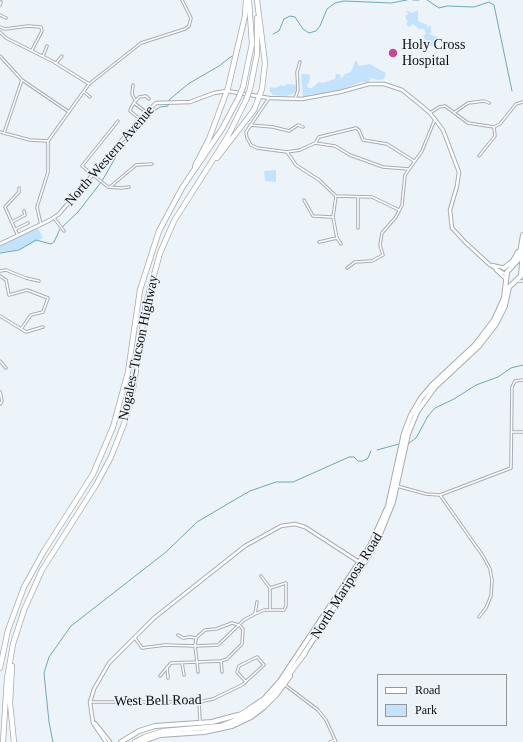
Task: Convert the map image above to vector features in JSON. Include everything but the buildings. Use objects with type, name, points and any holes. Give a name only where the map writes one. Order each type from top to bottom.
[{"type":"highway","points":[[182,188],[209,139],[227,91],[246,16],[246,0]]},
{"type":"highway","name":"Nogales–Tucson Highway","points":[[0,668],[8,630],[24,587],[44,551],[93,474],[111,433],[128,372],[137,303],[141,285],[159,231],[182,188],[222,129],[243,87],[252,44],[249,0]]},
{"type":"highway","points":[[195,187],[246,120],[260,96],[265,74],[265,62],[256,0]]},
{"type":"highway","name":"Nogales–Tucson Highway","points":[[3,742],[7,679],[18,627],[33,590],[52,554],[96,485],[118,441],[133,389],[146,304],[155,267],[174,221],[228,136],[250,90],[258,44],[256,0]]},
{"type":"highway","name":"North Mariposa Road","points":[[377,537],[388,506],[411,415],[421,398],[455,362],[479,340],[494,320],[502,302],[507,277],[511,267],[518,259],[523,235]]},
{"type":"highway","points":[[504,268],[515,258],[521,240]]},
{"type":"highway","name":"North Mariposa Road","points":[[305,653],[345,592],[390,512],[398,486],[402,443],[414,418],[424,400],[479,346],[495,325],[505,306],[509,288],[517,282],[522,273],[523,250]]},
{"type":"highway","points":[[511,267],[516,266],[522,273]]},
{"type":"highway","points":[[507,277],[511,281],[517,282]]},
{"type":"highway","points":[[494,320],[495,325]]},
{"type":"highway","points":[[479,340],[479,346]]},
{"type":"highway","points":[[455,362],[455,368]]},
{"type":"highway","points":[[345,592],[359,567],[359,563],[363,560],[377,537]]},
{"type":"highway","name":"North Mariposa Road","points":[[282,683],[359,563]]},
{"type":"highway","points":[[14,742],[10,703],[12,666],[19,631],[33,590]]},
{"type":"highway","points":[[135,742],[164,731],[209,728],[231,723],[258,708],[274,694],[305,653]]},
{"type":"highway","points":[[131,742],[144,735],[163,729],[217,724],[233,719],[252,708],[282,683]]},
{"type":"highway","points":[[140,742],[160,735],[204,732],[232,726],[260,710],[276,695],[282,683]]},
{"type":"highway","points":[[121,742],[139,731],[155,726],[200,723],[227,719],[252,708]]},
{"type":"street","points":[[41,225],[37,207],[48,172],[48,141],[89,84],[141,43],[185,29],[189,26],[190,18],[182,0]]},
{"type":"street","points":[[0,16],[6,18]]},
{"type":"street","points":[[0,27],[5,29],[40,26],[42,31],[32,51]]},
{"type":"street","points":[[0,32],[6,38],[56,63],[89,84]]},
{"type":"street","points":[[42,56],[47,46]]},
{"type":"street","points":[[0,56],[22,80],[69,112]]},
{"type":"street","points":[[56,63],[62,56]]},
{"type":"street","points":[[295,99],[298,90],[297,72],[300,62]]},
{"type":"street","points":[[4,134],[22,80]]},
{"type":"street","points":[[227,91],[269,98],[295,99],[340,92],[369,84],[384,84],[402,90],[430,113],[448,139],[459,172],[457,186],[450,210],[452,228],[466,243],[487,261],[495,266],[504,268],[511,267]]},
{"type":"street","points":[[133,85],[132,94],[135,100]]},
{"type":"street","name":"North Western Avenue","points":[[0,244],[54,218],[93,175],[146,112],[154,105],[159,102],[190,102],[214,93],[227,91]]},
{"type":"street","points":[[84,92],[90,97]]},
{"type":"street","points":[[140,119],[130,111],[135,100],[141,96],[146,96],[149,99]]},
{"type":"street","points":[[269,98],[250,125],[246,135],[251,145],[257,148],[287,152],[300,150],[315,143],[319,137],[356,128],[359,130],[363,140],[387,144],[415,162]]},
{"type":"street","points":[[455,112],[468,103],[484,101],[489,103]]},
{"type":"street","points":[[430,113],[442,106],[455,112],[468,123],[494,127],[500,124],[516,104],[523,102]]},
{"type":"street","points":[[134,103],[146,112]]},
{"type":"street","points":[[347,268],[355,262],[372,261],[382,256],[380,238],[382,233],[400,210],[404,200],[405,178],[409,169],[425,145],[431,125],[435,119]]},
{"type":"street","points":[[118,121],[82,166],[106,186],[121,188],[129,187]]},
{"type":"street","points":[[250,125],[273,126],[289,130],[299,125],[303,127]]},
{"type":"street","points":[[478,156],[495,136],[494,127]]},
{"type":"street","points":[[0,132],[30,140],[48,141]]},
{"type":"street","points":[[315,143],[335,146],[350,155],[383,167],[409,169]]},
{"type":"street","points":[[287,152],[296,165],[319,180],[336,196],[372,197],[400,210]]},
{"type":"street","points":[[110,187],[136,165],[152,164]]},
{"type":"street","points":[[18,236],[11,222],[6,205],[19,192],[19,188]]},
{"type":"street","points":[[336,196],[333,217],[337,238],[341,244]]},
{"type":"street","points":[[358,197],[358,228]]},
{"type":"street","points":[[304,200],[313,216],[333,217]]},
{"type":"street","points":[[11,222],[25,215],[24,210]]},
{"type":"street","points":[[54,218],[64,231]]},
{"type":"street","points":[[15,229],[28,223]]},
{"type":"street","points":[[319,242],[337,238]]},
{"type":"street","points":[[487,261],[491,266],[507,277]]},
{"type":"street","points":[[0,271],[6,270],[26,278],[39,281]]},
{"type":"street","points":[[0,276],[6,280],[8,294],[14,294],[25,290],[35,292],[46,297],[48,302],[42,314],[31,316],[21,329]]},
{"type":"street","points":[[517,282],[523,281]]},
{"type":"street","points":[[0,316],[26,332],[43,327]]},
{"type":"street","points":[[0,361],[6,368]]},
{"type":"street","points":[[398,486],[426,494],[440,495],[511,468],[512,387],[515,381],[523,380]]},
{"type":"street","points":[[0,392],[2,401],[0,404]]},
{"type":"street","points":[[512,432],[523,432]]},
{"type":"street","points":[[440,495],[490,568],[492,580],[491,596],[486,608],[479,616]]},
{"type":"street","points":[[106,742],[93,723],[90,714],[90,702],[94,689],[109,663],[154,618],[245,546],[286,524],[295,524],[305,527],[359,563]]},
{"type":"street","points":[[261,576],[270,588],[270,610]]},
{"type":"street","points":[[134,637],[142,648],[165,645],[218,645],[239,625],[255,614],[264,610],[284,610],[286,606],[286,582],[270,588]]},
{"type":"street","points":[[255,614],[257,602]]},
{"type":"street","points":[[160,676],[171,663],[182,663],[197,662],[221,661],[227,659],[242,644],[243,629],[239,625],[232,623],[216,629],[205,630],[196,638],[195,646],[197,662],[198,672]]},
{"type":"street","points":[[178,635],[183,638],[196,638]]},
{"type":"street","name":"West Bell Road","points":[[90,702],[199,702],[228,693],[246,682],[264,665],[257,657],[254,657],[238,666],[237,672],[246,682]]},
{"type":"street","points":[[221,661],[222,672]]},
{"type":"street","points":[[182,663],[184,675]]},
{"type":"street","points":[[167,667],[168,678]]},
{"type":"street","points":[[282,683],[318,710],[326,720],[335,741],[330,742]]},
{"type":"street","points":[[199,702],[200,723]]},
{"type":"street","points":[[99,732],[110,742]]},
{"type":"green space","points":[[406,10],[412,13],[418,10],[418,21],[427,25],[428,29],[429,26],[431,26],[431,32],[429,34],[437,37],[438,41],[432,46],[429,46],[423,37],[426,33],[424,29],[419,29],[413,24],[409,27],[406,24],[408,22],[405,16],[408,14]]},
{"type":"green space","points":[[356,60],[359,66],[370,64],[386,73],[384,79],[378,80],[371,78],[368,82],[361,82],[337,91],[319,96],[311,94],[308,97],[303,97],[301,74],[308,74],[310,76],[309,83],[307,85],[308,88],[312,88],[319,82],[322,83],[335,79],[336,74],[340,74],[341,79],[345,74],[351,72]]},
{"type":"green space","points":[[288,84],[297,85],[297,93],[286,96],[273,95],[269,90],[271,87],[275,88]]},
{"type":"green space","points":[[276,170],[276,182],[265,181],[264,171]]},
{"type":"green space","points":[[38,228],[43,238],[21,249],[0,252],[0,246]]},
{"type":"waterway","points":[[273,34],[279,31],[284,19],[290,16],[295,17],[303,29],[309,33],[316,31],[320,26],[327,9],[335,3],[344,1],[391,3],[407,0]]},
{"type":"waterway","points":[[413,0],[419,0]]},
{"type":"waterway","points":[[427,0],[439,8],[447,6],[474,7],[489,2],[494,5],[512,91]]},
{"type":"waterway","points":[[0,253],[19,250],[36,240],[51,244],[54,242],[60,229],[78,212],[102,181],[122,146],[131,138],[148,115],[160,107],[168,106],[169,100],[188,84],[219,66],[232,56]]},
{"type":"waterway","points":[[408,444],[416,438],[428,416],[435,408],[454,399],[476,385],[498,377],[511,368],[523,365]]},
{"type":"waterway","points":[[377,450],[399,444]]},
{"type":"waterway","points":[[53,742],[49,722],[44,673],[49,657],[71,626],[166,552],[197,522],[236,499],[250,491],[276,482],[293,482],[349,457],[354,457],[358,461],[363,461],[368,458],[371,451]]},
{"type":"place","name":"Holy Cross Hospital","points":[[393,53]]}]
